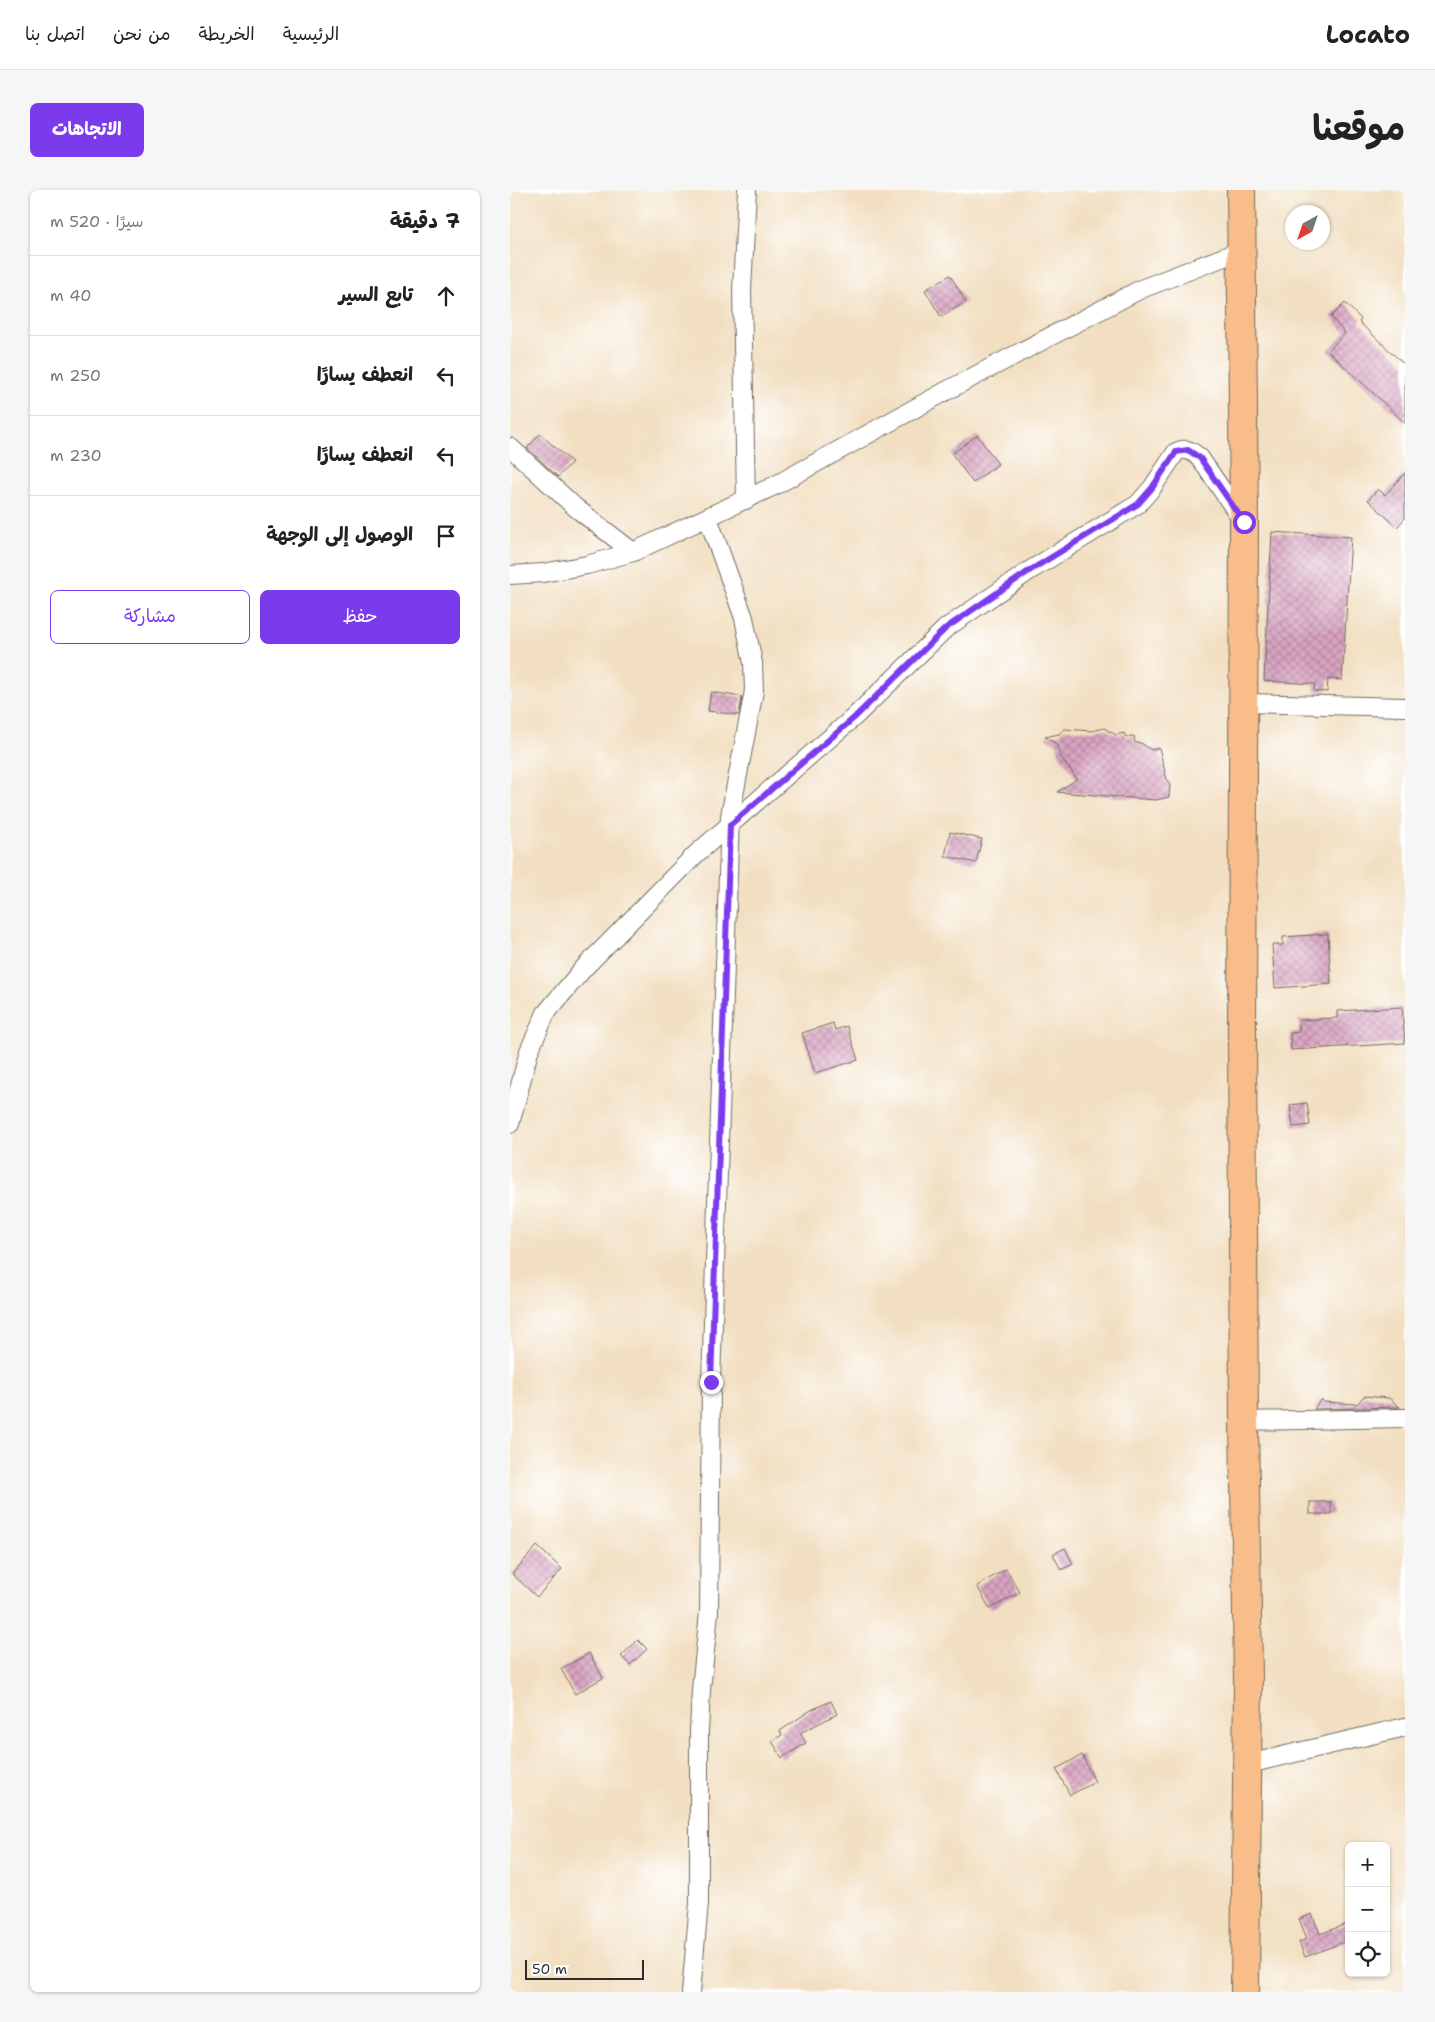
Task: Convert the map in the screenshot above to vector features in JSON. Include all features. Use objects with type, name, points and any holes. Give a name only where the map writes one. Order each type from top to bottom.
[{"type":"main road","points":[[1241,190],[1244,522],[1244,1421],[1248,1764],[1245,1992]]},
{"type":"street","points":[[746,500],[742,290],[747,190]]},
{"type":"street","points":[[510,575],[543,573],[587,566],[633,552],[776,485],[948,390],[1141,289],[1242,250]]},
{"type":"street","points":[[510,447],[576,508],[633,552]]},
{"type":"street","points":[[510,1124],[529,1051],[546,1013],[583,970],[696,854],[854,718],[946,628],[1029,571],[1138,504],[1152,488],[1176,452],[1188,450],[1200,458],[1244,522]]},
{"type":"street","points":[[691,1992],[699,1903],[699,1731],[709,1602],[711,1382],[730,825],[754,691],[753,663],[744,618],[708,518]]},
{"type":"street","points":[[1243,703],[1405,707]]},
{"type":"street","points":[[1244,1421],[1405,1418]]},
{"type":"street","points":[[1248,1764],[1405,1728]]},
{"type":"building","points":[[950,275],[966,302],[941,317],[925,290]]},
{"type":"building","points":[[1345,303],[1361,319],[1359,322],[1405,365],[1405,423],[1328,351],[1345,333],[1331,317]]},
{"type":"building","points":[[540,434],[572,462],[558,477],[527,448]]},
{"type":"building","points":[[977,435],[998,464],[973,483],[952,454]]},
{"type":"building","points":[[1405,473],[1405,518],[1397,527],[1368,500],[1378,489],[1385,495]]},
{"type":"building","points":[[1272,532],[1351,537],[1342,680],[1328,679],[1327,692],[1314,691],[1315,684],[1264,681]]},
{"type":"building","points":[[711,692],[742,697],[739,715],[708,711]]},
{"type":"building","points":[[1104,728],[1116,735],[1124,733],[1126,737],[1134,736],[1135,743],[1141,743],[1151,750],[1159,748],[1170,785],[1169,797],[1156,800],[1057,792],[1077,779],[1059,754],[1057,744],[1045,737],[1059,734],[1065,729],[1092,731]]},
{"type":"building","points":[[950,832],[982,839],[976,863],[945,856]]},
{"type":"building","points":[[1328,934],[1331,984],[1275,988],[1272,945],[1283,945],[1283,937]]},
{"type":"building","points":[[1402,1007],[1405,1043],[1291,1050],[1290,1033],[1299,1032],[1299,1020],[1337,1018],[1337,1011]]},
{"type":"building","points":[[833,1023],[835,1030],[847,1026],[858,1060],[815,1073],[802,1033]]},
{"type":"building","points":[[1307,1103],[1310,1125],[1293,1127],[1290,1105]]},
{"type":"building","points":[[1364,1396],[1389,1398],[1400,1407],[1314,1409],[1321,1399],[1324,1402],[1357,1404]]},
{"type":"building","points":[[1310,1502],[1331,1502],[1331,1514],[1310,1514]]},
{"type":"building","points":[[537,1546],[562,1569],[537,1597],[512,1574]]},
{"type":"building","points":[[1065,1548],[1073,1564],[1061,1570],[1053,1554]]},
{"type":"building","points":[[1006,1569],[1020,1592],[990,1609],[977,1586]]},
{"type":"building","points":[[638,1640],[647,1649],[630,1665],[621,1656]]},
{"type":"building","points":[[589,1653],[603,1678],[575,1694],[561,1669]]},
{"type":"building","points":[[831,1701],[837,1714],[800,1733],[806,1743],[782,1758],[772,1741],[782,1735],[780,1731],[811,1710]]},
{"type":"building","points":[[1082,1755],[1095,1782],[1070,1795],[1056,1769]]},
{"type":"building","points":[[1312,1914],[1320,1934],[1345,1925],[1345,1942],[1305,1957],[1299,1942],[1307,1939],[1299,1919]]},
{"type":"route","points":[[711,1382],[730,825],[854,718],[908,663],[955,620],[1029,571],[1138,504],[1152,488],[1176,452],[1182,450],[1192,451],[1200,458],[1244,522]]}]
